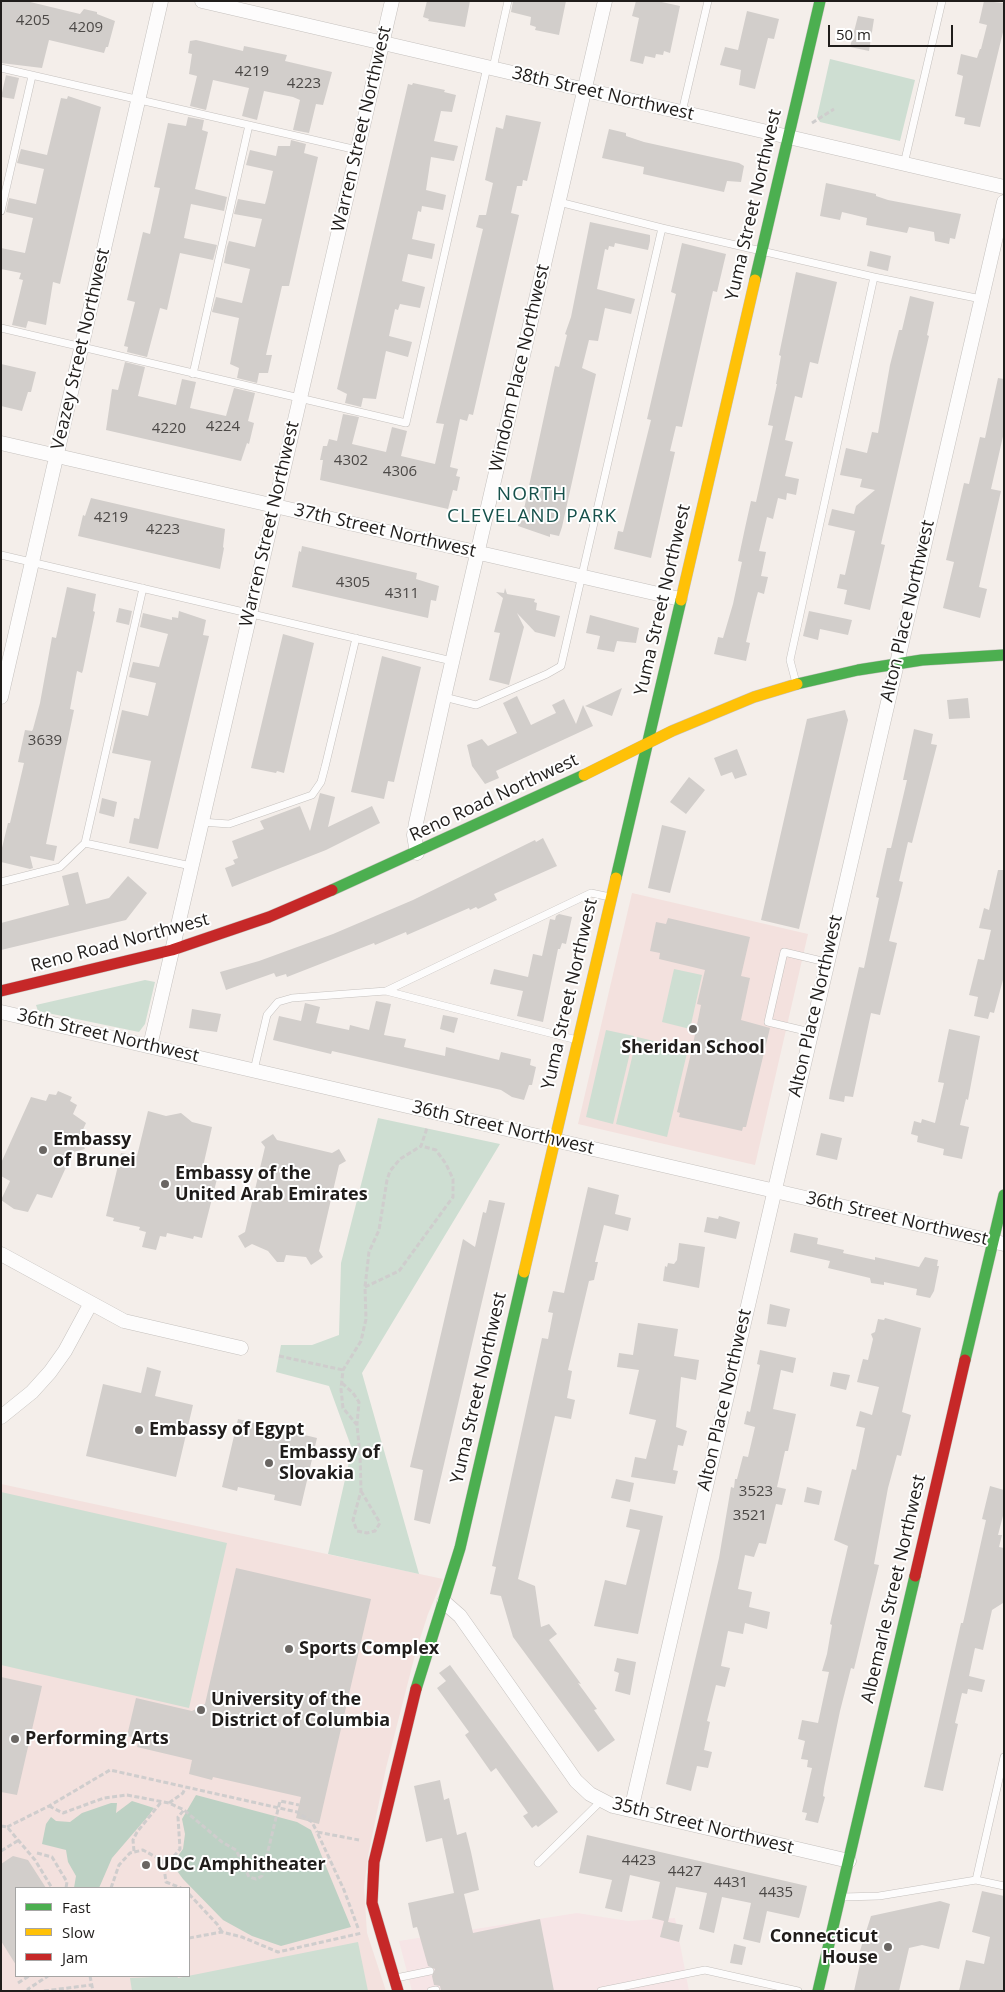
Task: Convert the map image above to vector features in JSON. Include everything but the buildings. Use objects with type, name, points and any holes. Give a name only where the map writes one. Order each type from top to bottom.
[{"type":"street","name":"Veazey Street Northwest","points":[[1,697],[161,1]]},
{"type":"street","name":"38th Street Northwest","points":[[202,1],[1004,186]]},
{"type":"street","name":"Warren Street Northwest","points":[[150,1046],[392,1]]},
{"type":"street","name":"Windom Place Northwest","points":[[417,853],[415,829],[444,697],[605,1]]},
{"type":"street","name":"Yuma Street Northwest","points":[[398,1991],[372,1903],[374,1862],[407,1721],[460,1548],[820,1]]},
{"type":"street","name":"Alton Place Northwest","points":[[632,1810],[895,663],[1004,202]]},
{"type":"street","name":"37th Street Northwest","points":[[1,442],[680,599]]},
{"type":"street","name":"Reno Road Northwest","points":[[1,992],[172,950],[269,917],[417,853],[571,782],[647,743],[727,707],[830,675],[895,663],[954,657],[1004,655]]},
{"type":"street","name":"36th Street Northwest","points":[[1,1012],[998,1242]]},
{"type":"street","name":"Albemarle Street Northwest","points":[[818,1991],[998,1242],[1004,1195]]},
{"type":"street","points":[[1,1254],[124,1321],[242,1348]]},
{"type":"street","points":[[1,1417],[32,1392],[50,1372],[65,1350],[91,1303]]},
{"type":"street","name":"35th Street Northwest","points":[[444,1602],[460,1616],[476,1637],[576,1781],[601,1801],[848,1861]]},
{"type":"lane","points":[[1,328],[406,423],[490,67],[508,1]]},
{"type":"lane","points":[[682,112],[708,1]]},
{"type":"lane","points":[[904,164],[942,1]]},
{"type":"lane","points":[[1,68],[357,150]]},
{"type":"lane","points":[[1,211],[32,76]]},
{"type":"lane","points":[[194,374],[250,125]]},
{"type":"lane","points":[[559,202],[874,277],[981,299]]},
{"type":"lane","points":[[444,697],[476,704],[547,674],[561,666],[580,576],[662,228]]},
{"type":"lane","points":[[796,684],[790,660],[874,277]]},
{"type":"lane","points":[[1,555],[452,661]]},
{"type":"lane","points":[[1,882],[60,867],[86,843],[143,588]]},
{"type":"lane","points":[[201,822],[229,824],[312,795],[321,782],[356,638]]},
{"type":"lane","points":[[86,843],[191,866]]},
{"type":"lane","points":[[386,991],[592,893],[611,897]]},
{"type":"lane","points":[[810,1032],[768,1022],[770,1013],[784,952],[826,962]]},
{"type":"lane","points":[[254,1070],[267,1015],[278,1002],[292,998],[386,991],[578,1040]]},
{"type":"lane","points":[[976,1880],[1004,1757]]},
{"type":"lane","points":[[538,1863],[601,1801]]},
{"type":"lane","points":[[840,1897],[879,1896],[976,1880],[1004,1886]]},
{"type":"lane","points":[[601,1991],[705,1970],[798,1991]]},
{"type":"lane","points":[[394,1979],[430,1971]]},
{"type":"path","points":[[812,124],[834,109]]},
{"type":"path","points":[[357,1425],[343,1408],[342,1384],[343,1370],[361,1341],[366,1319],[369,1252],[379,1230],[390,1171],[400,1159],[422,1146],[427,1128]]},
{"type":"path","points":[[366,1286],[399,1271],[453,1197],[452,1179],[446,1164],[436,1150],[422,1146]]},
{"type":"path","points":[[279,1356],[343,1370]]},
{"type":"path","points":[[342,1384],[353,1392],[359,1402],[357,1425],[361,1491],[353,1520],[357,1531],[367,1533],[375,1531],[380,1522],[361,1491]]},
{"type":"path","points":[[1,1826],[7,1827],[50,1806],[110,1770],[297,1812],[312,1822],[362,1933],[278,1952],[242,1937],[222,1932],[190,1938]]},
{"type":"path","points":[[169,1803],[183,1793],[185,1788]]},
{"type":"path","points":[[50,1806],[63,1814],[104,1798],[127,1795],[169,1803],[184,1810],[222,1842],[236,1850],[249,1877],[256,1879],[262,1876],[280,1801],[299,1805]]},
{"type":"path","points":[[134,1851],[133,1840],[136,1832],[162,1801]]},
{"type":"path","points":[[164,1868],[180,1849],[178,1817],[184,1810]]},
{"type":"path","points":[[7,1827],[35,1860],[51,1887]]},
{"type":"path","points":[[317,1832],[359,1840]]},
{"type":"path","points":[[1,1851],[18,1840]]},
{"type":"path","points":[[111,1887],[119,1865],[134,1851],[143,1850],[163,1861],[166,1882],[178,1887]]},
{"type":"path","points":[[37,1853],[52,1857],[67,1882],[66,1887]]},
{"type":"path","points":[[190,1895],[222,1932]]},
{"type":"path","points":[[18,1983],[28,1977]]},
{"type":"path","points":[[29,1991],[28,1989],[46,1977]]},
{"type":"path","points":[[90,1977],[94,1991]]},
{"type":"path","points":[[44,1991],[91,1985]]},
{"type":"path","points":[[78,1991],[80,1986]]},
{"type":"shaded area","name":"Sheridan School","points":[[632,893],[808,934],[755,1165],[578,1124]]},
{"type":"shaded area","name":"University of the District of Columbia","points":[[1,1484],[443,1579],[428,1614],[416,1651],[386,1768],[368,1856],[364,1887],[367,1933],[386,1991],[1,1991]]},
{"type":"shaded area","points":[[577,1913],[628,1921],[675,1918],[689,1991],[412,1991],[399,1941]]},
{"type":"green space","points":[[830,59],[915,80],[900,141],[820,122],[817,117]]},
{"type":"green space","points":[[674,969],[702,975],[690,1029],[662,1022]]},
{"type":"green space","points":[[145,980],[155,982],[145,1024],[139,1032],[38,1011],[36,1005]]},
{"type":"green space","points":[[606,1030],[634,1036],[613,1124],[586,1117]]},
{"type":"green space","points":[[637,1037],[688,1049],[667,1137],[616,1124]]},
{"type":"green space","points":[[378,1118],[500,1144],[362,1373],[419,1574],[328,1554],[352,1449],[329,1386],[276,1372],[281,1345],[312,1345],[339,1335],[341,1263]]},
{"type":"green space","points":[[1,1492],[227,1543],[189,1708],[1,1665]]},
{"type":"green space","points":[[196,1795],[297,1822],[311,1830],[351,1927],[281,1946],[252,1936],[223,1920],[183,1879],[172,1864],[183,1849],[185,1834],[182,1819]]},
{"type":"green space","points":[[132,1801],[154,1808],[112,1858],[99,1887],[74,1887],[76,1876],[68,1862],[66,1850],[42,1844],[46,1824],[51,1817],[56,1821],[70,1822],[82,1813],[111,1803],[117,1803],[116,1813]]},
{"type":"green space","points":[[358,1942],[368,1991],[132,1991],[130,1978],[178,1978]]},
{"type":"traffic: fast","points":[[755,280],[820,1]]},
{"type":"traffic: fast","points":[[616,878],[681,600]]},
{"type":"traffic: fast","points":[[797,684],[858,670],[922,660],[1004,655]]},
{"type":"traffic: fast","points":[[332,890],[584,775]]},
{"type":"traffic: fast","points":[[965,1360],[1004,1195]]},
{"type":"traffic: fast","points":[[416,1689],[460,1548],[524,1272]]},
{"type":"traffic: fast","points":[[818,1991],[915,1576]]},
{"type":"traffic: slow","points":[[681,600],[755,280]]},
{"type":"traffic: slow","points":[[584,775],[672,731],[754,697],[797,684]]},
{"type":"traffic: slow","points":[[524,1272],[616,878]]},
{"type":"traffic: jam","points":[[1,991],[172,950],[269,917],[332,890]]},
{"type":"traffic: jam","points":[[915,1576],[965,1360]]},
{"type":"traffic: jam","points":[[398,1991],[372,1903],[374,1862],[416,1689]]},
{"type":"place","name":"Sheridan School","points":[[693,1029]]},
{"type":"place","name":"Embassy of Brunei","points":[[43,1150]]},
{"type":"place","name":"Embassy of the United Arab Emirates","points":[[165,1184]]},
{"type":"place","name":"Embassy of Egypt","points":[[139,1430]]},
{"type":"place","name":"Embassy of Slovakia","points":[[269,1463]]},
{"type":"place","name":"Sports Complex","points":[[289,1649]]},
{"type":"place","name":"University of the District of Columbia","points":[[201,1710]]},
{"type":"place","name":"Performing Arts","points":[[15,1739]]},
{"type":"place","name":"UDC Amphitheater","points":[[146,1865]]},
{"type":"place","name":"Connecticut House","points":[[888,1947]]},
{"type":"district","name":"NORTH CLEVELAND PARK","points":[[532,506]]}]
